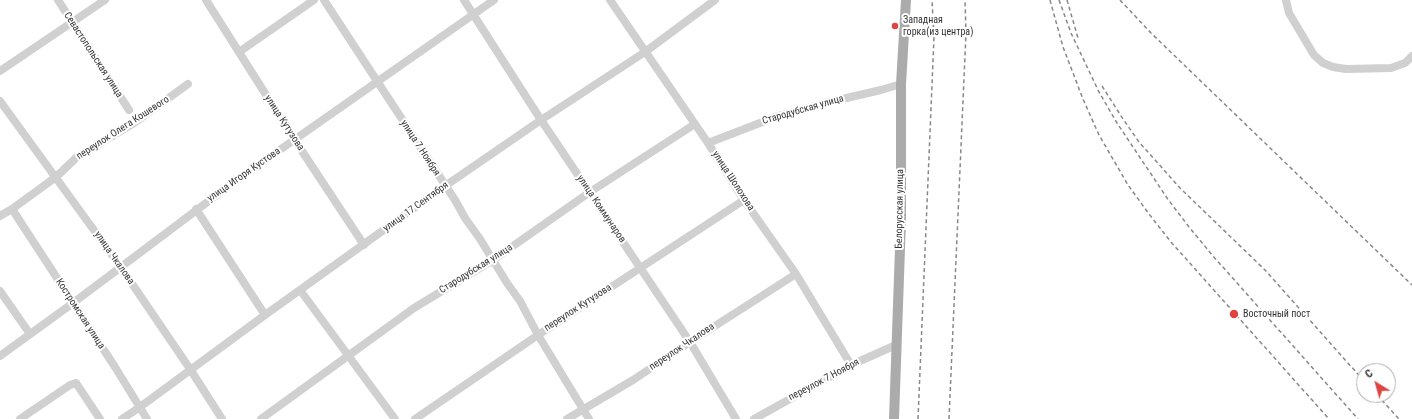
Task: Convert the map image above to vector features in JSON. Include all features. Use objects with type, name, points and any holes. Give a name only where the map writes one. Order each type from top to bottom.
[{"type":"main road","name":"Белорусская улица","points":[[894,419],[901,220],[901,84],[906,0]]},
{"type":"street","name":"Севастопольская улица","points":[[58,0],[129,110]]},
{"type":"street","points":[[0,71],[105,0]]},
{"type":"street","name":"улица Кутузова","points":[[206,0],[294,139],[364,245]]},
{"type":"street","points":[[239,52],[314,0]]},
{"type":"street","name":"улица 7 Ноября","points":[[324,0],[520,301],[538,335],[588,419]]},
{"type":"street","name":"улица Коммунаров","points":[[464,0],[541,120],[690,342],[736,419]]},
{"type":"street","name":"улица Игоря Кустова","points":[[0,356],[73,303],[196,209],[494,0]]},
{"type":"street","name":"улица Шолохова","points":[[610,0],[708,143],[744,200],[796,274],[851,365]]},
{"type":"street","name":"улица 17 Сентября","points":[[122,419],[445,186],[541,120],[645,52],[715,0]]},
{"type":"street","points":[[1286,0],[1289,13],[1314,54],[1323,63],[1333,67],[1346,69],[1391,68],[1405,63],[1412,56]]},
{"type":"street","name":"переулок Олега Кошевого","points":[[0,216],[56,177],[77,157],[134,123],[188,84]]},
{"type":"street","name":"Стародубская улица","points":[[708,143],[778,116],[901,84]]},
{"type":"street","name":"улица Чкалова","points":[[0,101],[120,266],[222,419]]},
{"type":"street","name":"Стародубская улица","points":[[261,419],[414,308],[493,260],[590,192],[695,124]]},
{"type":"street","name":"переулок Кутузова","points":[[415,419],[538,335],[744,200]]},
{"type":"street","name":"Костромская улица","points":[[12,209],[116,367],[147,419]]},
{"type":"street","points":[[196,209],[265,315]]},
{"type":"street","name":"переулок Чкалова","points":[[567,419],[633,380],[796,274]]},
{"type":"street","points":[[300,290],[395,419]]},
{"type":"street","points":[[0,291],[30,334]]},
{"type":"street","name":"переулок 7 Ноября","points":[[754,419],[851,365],[896,345]]},
{"type":"street","points":[[20,419],[70,385],[76,383],[100,419]]},
{"type":"railway","points":[[918,419],[934,37],[932,0]]},
{"type":"railway","points":[[949,419],[966,33],[965,0]]},
{"type":"railway","points":[[1050,0],[1063,47],[1083,99],[1099,135],[1128,185],[1171,242],[1329,419]]},
{"type":"railway","points":[[1059,0],[1071,33],[1099,92],[1117,123],[1167,198],[1213,256],[1358,419]]},
{"type":"railway","points":[[1067,0],[1078,38]]},
{"type":"railway","points":[[1120,0],[1151,33],[1412,285]]},
{"type":"railway","points":[[1102,86],[1139,142],[1180,188],[1265,270],[1356,372]]},
{"type":"railway","points":[[1384,403],[1399,419]]},
{"type":"place","name":"Западная горка(из центра)","points":[[895,26]]},
{"type":"place","name":"Восточный пост","points":[[1234,314]]}]
